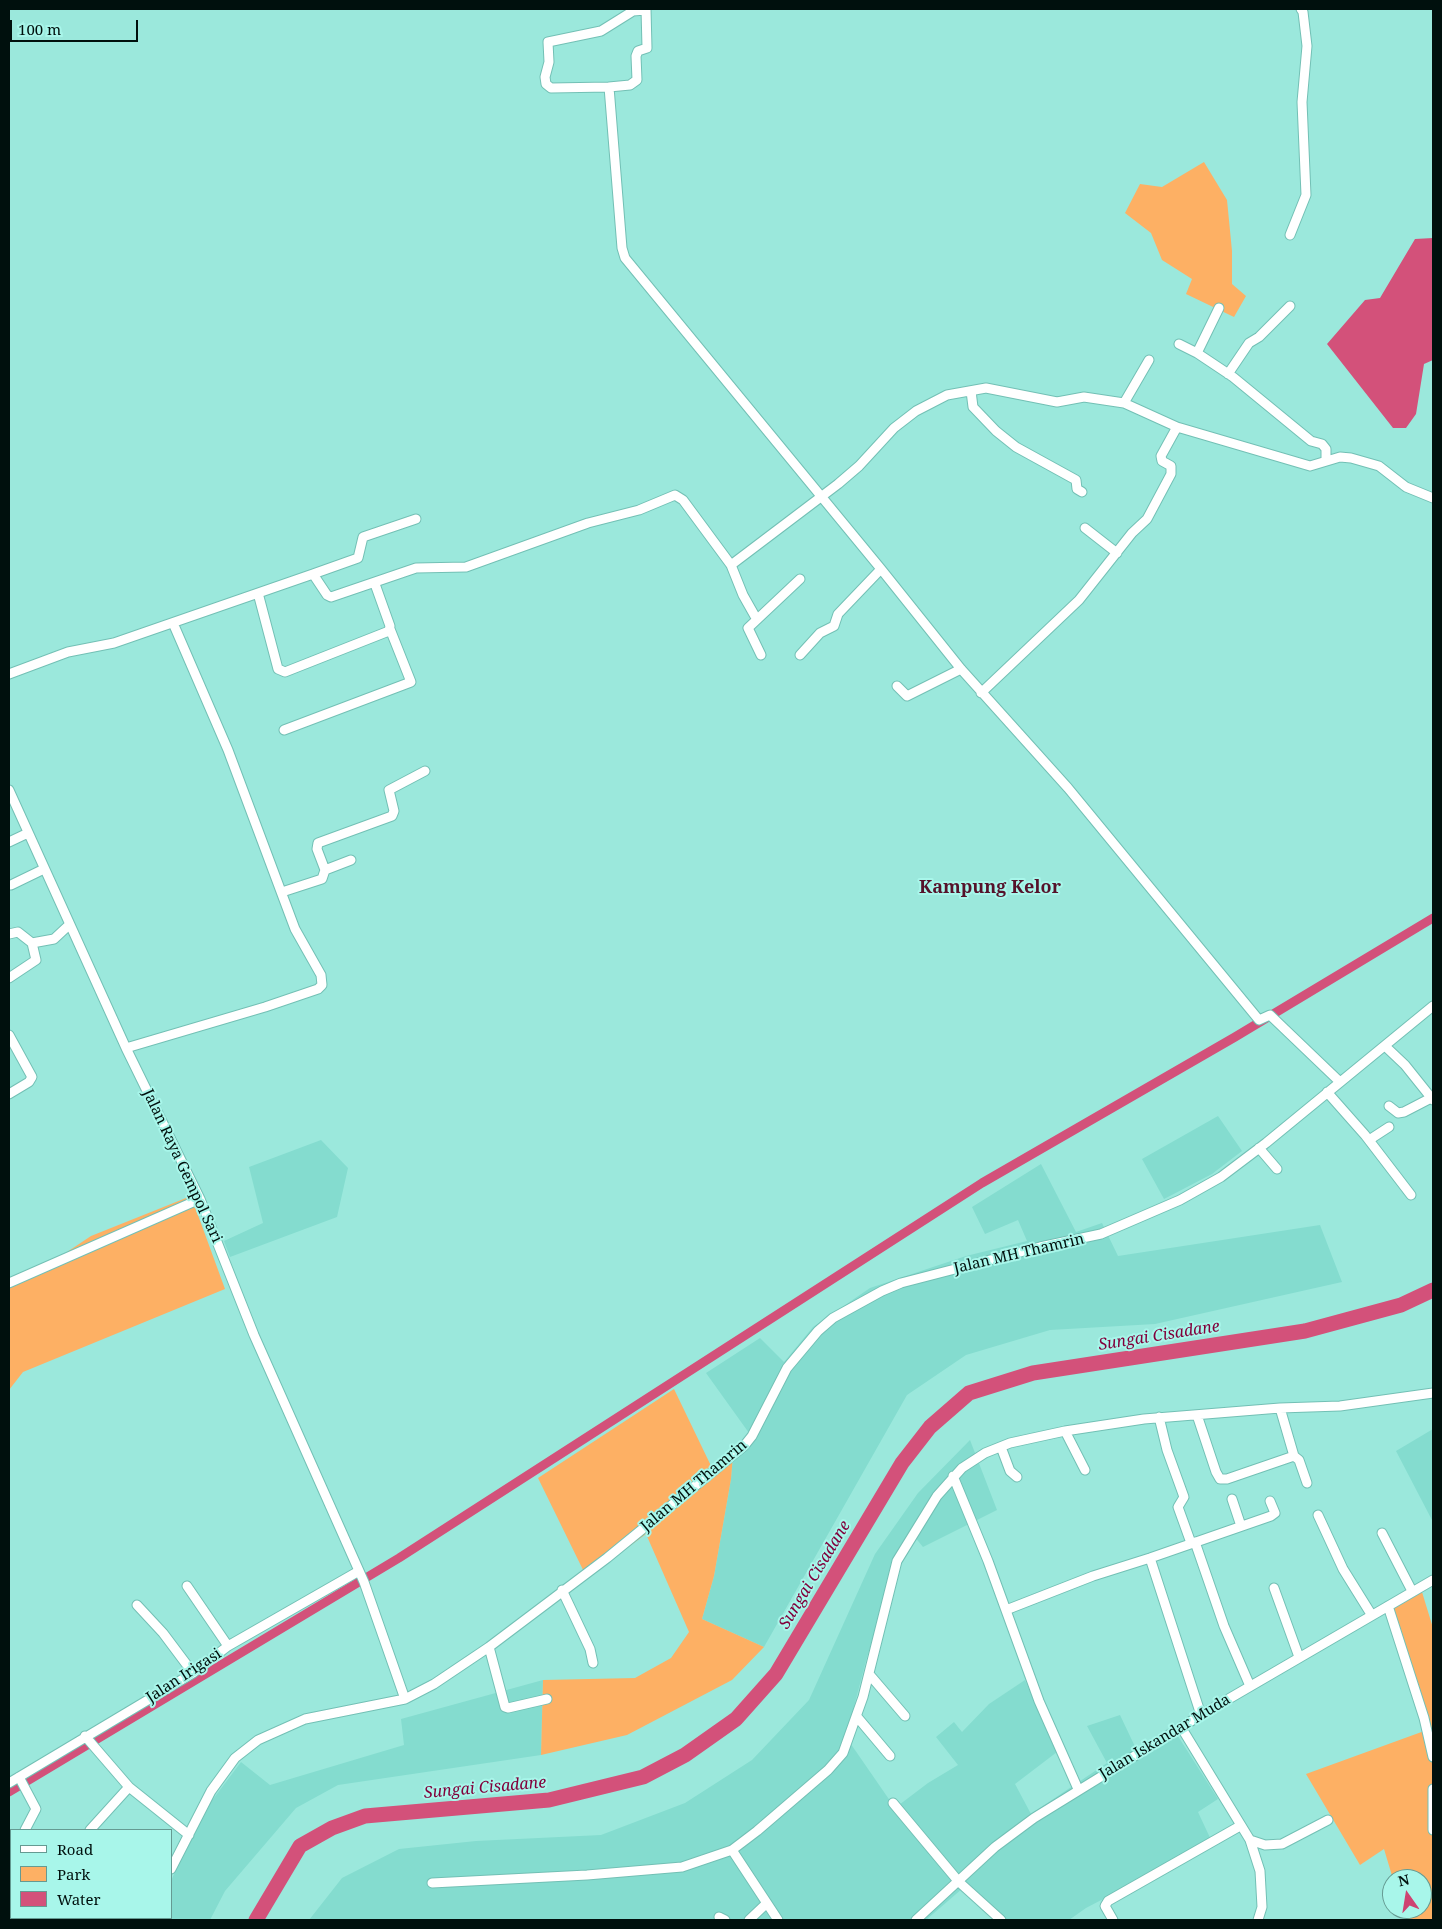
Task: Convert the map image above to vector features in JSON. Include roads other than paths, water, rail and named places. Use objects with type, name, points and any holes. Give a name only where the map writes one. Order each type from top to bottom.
[{"type":"street","points":[[646,9],[647,48],[636,53],[637,80],[630,85],[609,86],[551,88],[546,84],[545,78],[549,62],[548,42],[601,30],[633,11],[646,9]]},
{"type":"street","points":[[1290,234],[1306,195],[1302,102],[1308,46],[1301,9]]},
{"type":"street","points":[[609,86],[622,248],[625,258],[882,569],[961,669],[1068,788],[1259,1020],[1270,1015],[1340,1082]]},
{"type":"street","points":[[1228,374],[1249,343],[1259,337],[1290,306]]},
{"type":"street","points":[[1197,353],[1219,308]]},
{"type":"street","points":[[1179,344],[1197,353],[1228,374],[1302,434],[1312,441],[1322,444],[1326,450],[1326,460]]},
{"type":"street","points":[[1124,403],[1149,360]]},
{"type":"street","points":[[731,565],[859,466],[894,428],[916,411],[946,395],[986,388],[1057,402],[1084,397],[1124,403],[1177,427],[1301,464],[1318,465],[1326,460],[1345,458],[1379,466],[1406,487],[1433,498]]},
{"type":"street","points":[[971,391],[973,407],[996,431],[1016,447],[1076,480],[1077,489],[1082,492]]},
{"type":"street","points":[[981,693],[1079,600],[1132,533],[1147,519],[1172,474],[1170,466],[1162,461],[1161,456],[1177,427]]},
{"type":"street","points":[[313,574],[327,595],[331,597],[375,584],[416,568],[466,567],[588,523],[679,496],[731,565],[743,595],[756,618]]},
{"type":"street","points":[[9,674],[68,652],[114,643],[358,558],[363,537],[416,519]]},
{"type":"street","points":[[1086,528],[1117,553]]},
{"type":"street","points":[[800,655],[820,633],[834,626],[838,614],[882,569]]},
{"type":"street","points":[[762,655],[748,629],[756,618],[800,579]]},
{"type":"street","points":[[284,730],[411,682],[375,584]]},
{"type":"street","points":[[258,593],[278,669],[281,672],[390,629]]},
{"type":"street","points":[[126,1048],[265,1007],[321,987],[321,975],[303,946],[228,750],[173,623]]},
{"type":"street","points":[[897,686],[907,696],[961,669]]},
{"type":"street","points":[[282,892],[322,879],[325,870],[317,849],[318,843],[392,816],[394,811],[389,790],[425,770]]},
{"type":"street","name":"Jalan Raya Gempol Sari","points":[[9,790],[126,1048],[200,1199],[254,1335],[361,1575],[405,1699]]},
{"type":"street","points":[[9,842],[28,833]]},
{"type":"street","points":[[325,870],[351,860]]},
{"type":"street","points":[[11,885],[44,869]]},
{"type":"street","points":[[32,943],[54,939],[69,925]]},
{"type":"street","points":[[9,934],[18,932],[32,943],[36,960],[9,978]]},
{"type":"street","name":"Jalan MH Thamrin","points":[[172,1867],[222,1773],[235,1758],[258,1740],[305,1719],[336,1711],[405,1699],[434,1684],[488,1647],[614,1552],[744,1446],[752,1436],[787,1368],[818,1331],[844,1311],[901,1283],[1040,1247],[1101,1234],[1180,1200],[1220,1177],[1259,1148],[1386,1047],[1433,1006]]},
{"type":"street","points":[[9,1035],[12,1052],[32,1077],[29,1082],[9,1094]]},
{"type":"street","points":[[1386,1047],[1433,1098],[1404,1112],[1398,1113],[1390,1106]]},
{"type":"street","points":[[1328,1092],[1369,1140],[1410,1195]]},
{"type":"street","points":[[1369,1140],[1389,1127]]},
{"type":"street","points":[[1259,1148],[1277,1169]]},
{"type":"street","points":[[9,1283],[200,1199]]},
{"type":"street","points":[[432,1883],[659,1870],[701,1862],[732,1850],[780,1812],[840,1757],[858,1718],[897,1561],[937,1496],[953,1476],[972,1461],[1001,1447],[1065,1431],[1159,1417],[1366,1403],[1433,1393]]},
{"type":"street","points":[[1280,1408],[1294,1456],[1299,1460],[1307,1483]]},
{"type":"street","points":[[1197,1415],[1216,1472],[1220,1478],[1227,1479],[1294,1456]]},
{"type":"street","points":[[1159,1417],[1167,1450],[1184,1499],[1178,1507],[1224,1626],[1250,1686]]},
{"type":"street","points":[[1065,1431],[1084,1470]]},
{"type":"street","points":[[1001,1447],[1010,1471],[1017,1477]]},
{"type":"street","points":[[953,1476],[1006,1610],[1039,1701],[1078,1789]]},
{"type":"street","points":[[1232,1499],[1241,1526]]},
{"type":"street","points":[[1006,1610],[1093,1576],[1274,1515],[1270,1501]]},
{"type":"street","points":[[1318,1515],[1343,1568],[1371,1614]]},
{"type":"street","points":[[1382,1533],[1412,1591]]},
{"type":"street","points":[[1150,1558],[1201,1714]]},
{"type":"street","name":"Jalan Irigasi","points":[[9,1783],[21,1781],[87,1740],[193,1673],[228,1646],[361,1575]]},
{"type":"street","name":"Jalan Iskandar Muda","points":[[916,1920],[995,1847],[1078,1789],[1201,1714],[1371,1614],[1433,1580]]},
{"type":"street","points":[[186,1586],[228,1646]]},
{"type":"street","points":[[1274,1588],[1299,1657]]},
{"type":"street","points":[[562,1590],[590,1648],[593,1663]]},
{"type":"street","points":[[137,1605],[193,1673]]},
{"type":"street","points":[[1388,1606],[1424,1718],[1433,1757]]},
{"type":"street","points":[[488,1647],[505,1706],[508,1708],[547,1699]]},
{"type":"street","points":[[869,1674],[905,1716]]},
{"type":"street","points":[[858,1718],[890,1756]]},
{"type":"street","points":[[1181,1727],[1250,1840],[1260,1871],[1262,1907],[1258,1920]]},
{"type":"street","points":[[87,1740],[129,1788],[188,1835]]},
{"type":"street","points":[[21,1781],[36,1809],[26,1829]]},
{"type":"street","points":[[91,1829],[129,1788]]},
{"type":"street","points":[[1433,1789],[1433,1826]]},
{"type":"street","points":[[894,1803],[955,1885],[1001,1920]]},
{"type":"street","points":[[1250,1840],[1265,1845],[1282,1844],[1328,1820]]},
{"type":"street","points":[[1113,1920],[1105,1906],[1108,1901],[1240,1826]]},
{"type":"street","points":[[732,1850],[778,1920]]},
{"type":"street","points":[[749,1920],[767,1903]]},
{"type":"water","points":[[1433,238],[1433,360],[1424,364],[1416,414],[1406,428],[1393,428],[1327,344],[1365,300],[1380,298],[1415,239]]},
{"type":"waterway","points":[[9,1792],[399,1558],[982,1183],[1235,1037],[1433,918]]},
{"type":"waterway","name":"Sungai Cisadane","points":[[256,1920],[300,1846],[332,1828],[365,1816],[549,1800],[643,1777],[685,1755],[736,1719],[776,1674],[902,1463],[930,1427],[969,1393],[1033,1373],[1305,1331],[1401,1305],[1433,1290]]},
{"type":"district","name":"Kampung Kelor","points":[[990,888]]}]
